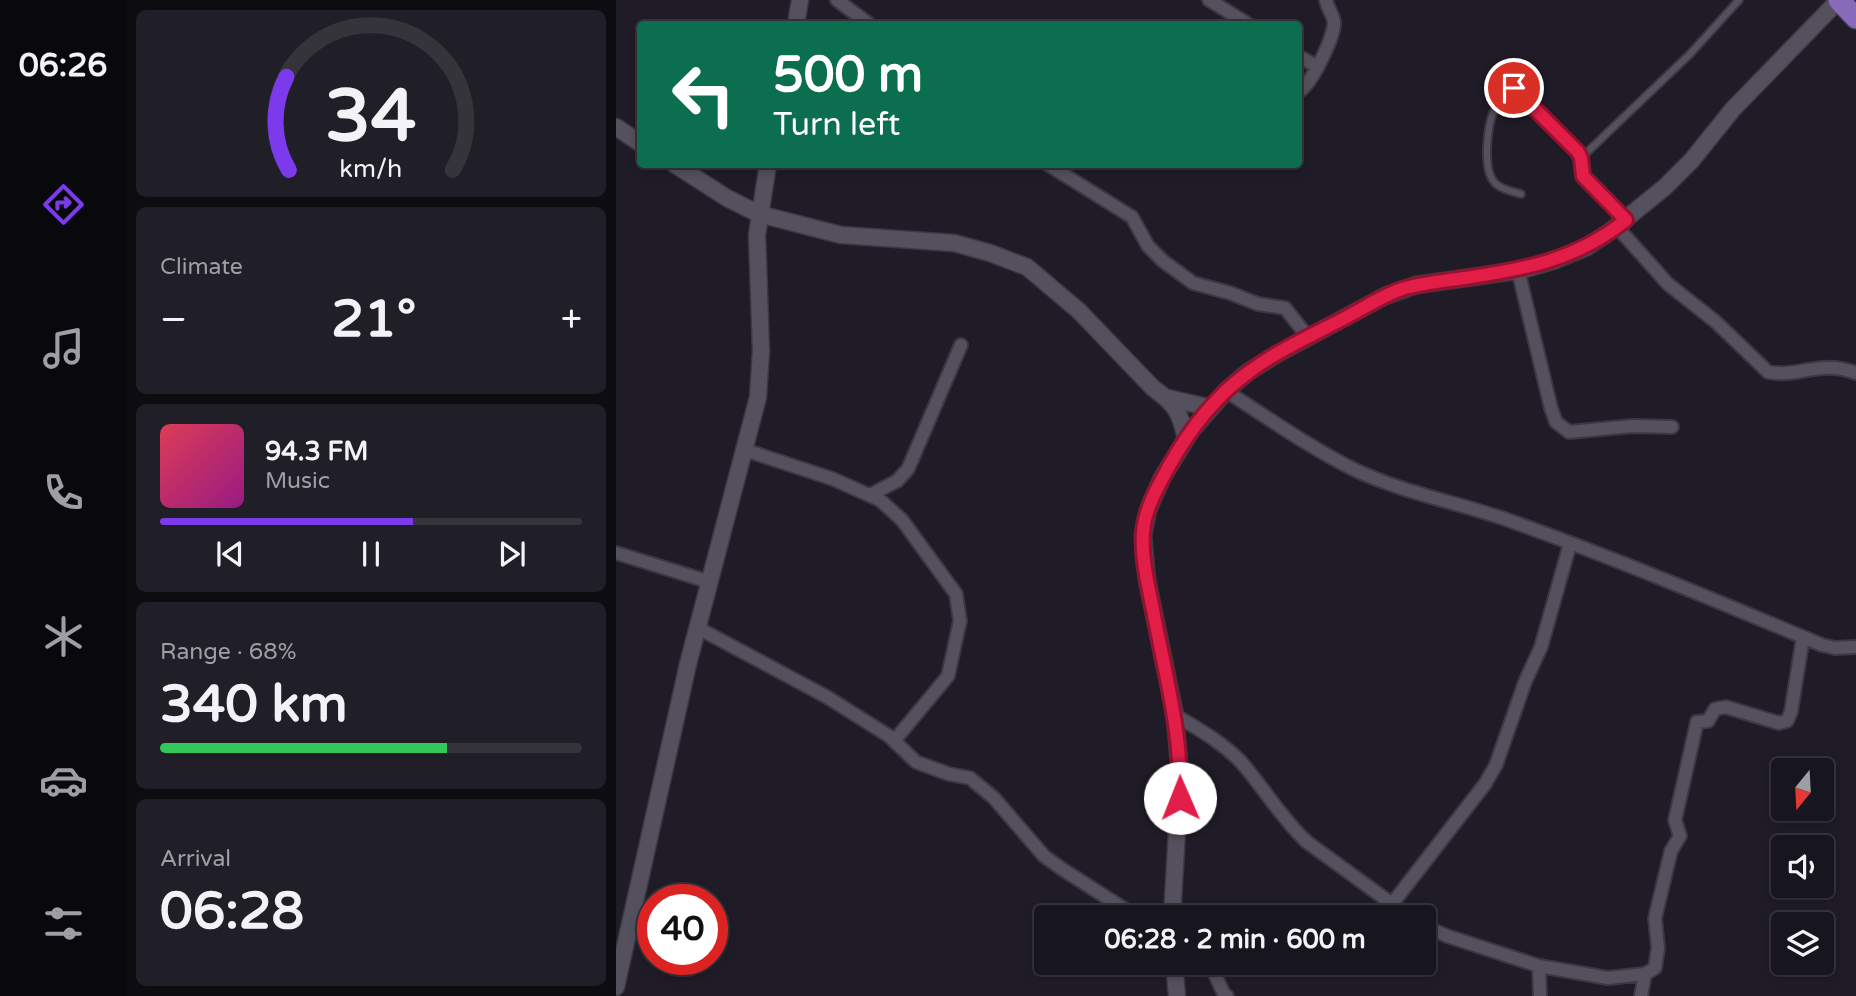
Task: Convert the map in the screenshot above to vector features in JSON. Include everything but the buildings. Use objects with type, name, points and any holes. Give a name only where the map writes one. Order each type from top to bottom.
[{"type":"highway","points":[[1839,0],[1856,18]]},
{"type":"street","points":[[786,21],[790,0]]},
{"type":"street","points":[[796,21],[800,0]]},
{"type":"street","points":[[837,0],[865,21]]},
{"type":"street","points":[[1209,0],[1243,21]]},
{"type":"street","points":[[1302,90],[1306,89],[1318,67],[1334,22],[1326,0]]},
{"type":"street","points":[[1173,905],[1180,778],[1175,715],[1147,580],[1143,535],[1148,510],[1186,439],[1226,391],[1248,372],[1308,337],[1401,289],[1518,270],[1553,261],[1587,247],[1622,223],[1665,187],[1692,160],[1750,91],[1839,0]]},
{"type":"street","points":[[1302,57],[1318,67]]},
{"type":"street","points":[[616,127],[637,141]]},
{"type":"street","points":[[680,168],[726,198],[755,212],[841,235],[954,243],[998,255],[1027,267],[1054,288],[1153,388],[1167,398],[1180,415],[1186,439]]},
{"type":"street","points":[[616,987],[698,628],[705,580],[749,395],[752,349],[748,267],[758,168]]},
{"type":"street","points":[[616,938],[668,706],[745,450],[758,397],[760,366],[755,212],[767,168]]},
{"type":"street","points":[[1053,168],[1132,217],[1148,246],[1193,283],[1258,303],[1285,308],[1308,337]]},
{"type":"street","points":[[1622,223],[1668,284],[1716,322],[1768,372],[1777,374],[1815,367],[1856,373]]},
{"type":"street","points":[[1518,270],[1538,360],[1556,422],[1569,432],[1633,426],[1672,427]]},
{"type":"street","points":[[870,495],[897,481],[908,469],[961,345]]},
{"type":"street","points":[[1226,391],[1355,469],[1570,544],[1803,637],[1835,648],[1856,647]]},
{"type":"street","points":[[1167,398],[1211,408]]},
{"type":"street","points":[[745,450],[833,478],[880,500],[902,520],[956,594],[960,621],[948,676],[894,741]]},
{"type":"street","points":[[1175,715],[1218,741],[1240,761],[1293,829],[1307,842],[1392,904],[1485,784],[1496,765],[1545,634],[1570,544]]},
{"type":"street","points":[[616,553],[705,580]]},
{"type":"street","points":[[698,628],[827,697],[894,741],[916,762],[970,778],[994,798],[1044,856],[1118,905]]},
{"type":"street","points":[[1436,930],[1539,966],[1608,978],[1645,974],[1655,968],[1658,948],[1655,918],[1671,851],[1680,836],[1675,820],[1697,722],[1708,721],[1715,709],[1727,708],[1779,723],[1787,721],[1791,712],[1803,637]]},
{"type":"street","points":[[1539,966],[1541,996]]},
{"type":"street","points":[[1641,996],[1645,974]]},
{"type":"street","points":[[1175,975],[1177,996]]},
{"type":"street","points":[[1215,975],[1227,996]]},
{"type":"lane","points":[[1581,158],[1690,54],[1739,0]]},
{"type":"lane","points":[[1501,77],[1581,158],[1583,176],[1622,223]]},
{"type":"lane","points":[[1514,88],[1497,105],[1492,116],[1487,165],[1492,179],[1498,185],[1521,194]]},
{"type":"route","points":[[1180,798],[1175,715],[1147,580],[1143,535],[1144,523],[1155,494],[1191,431],[1226,391],[1248,372],[1385,296],[1416,285],[1522,270],[1553,261],[1587,247],[1626,220],[1583,176],[1578,152],[1514,88]]}]
